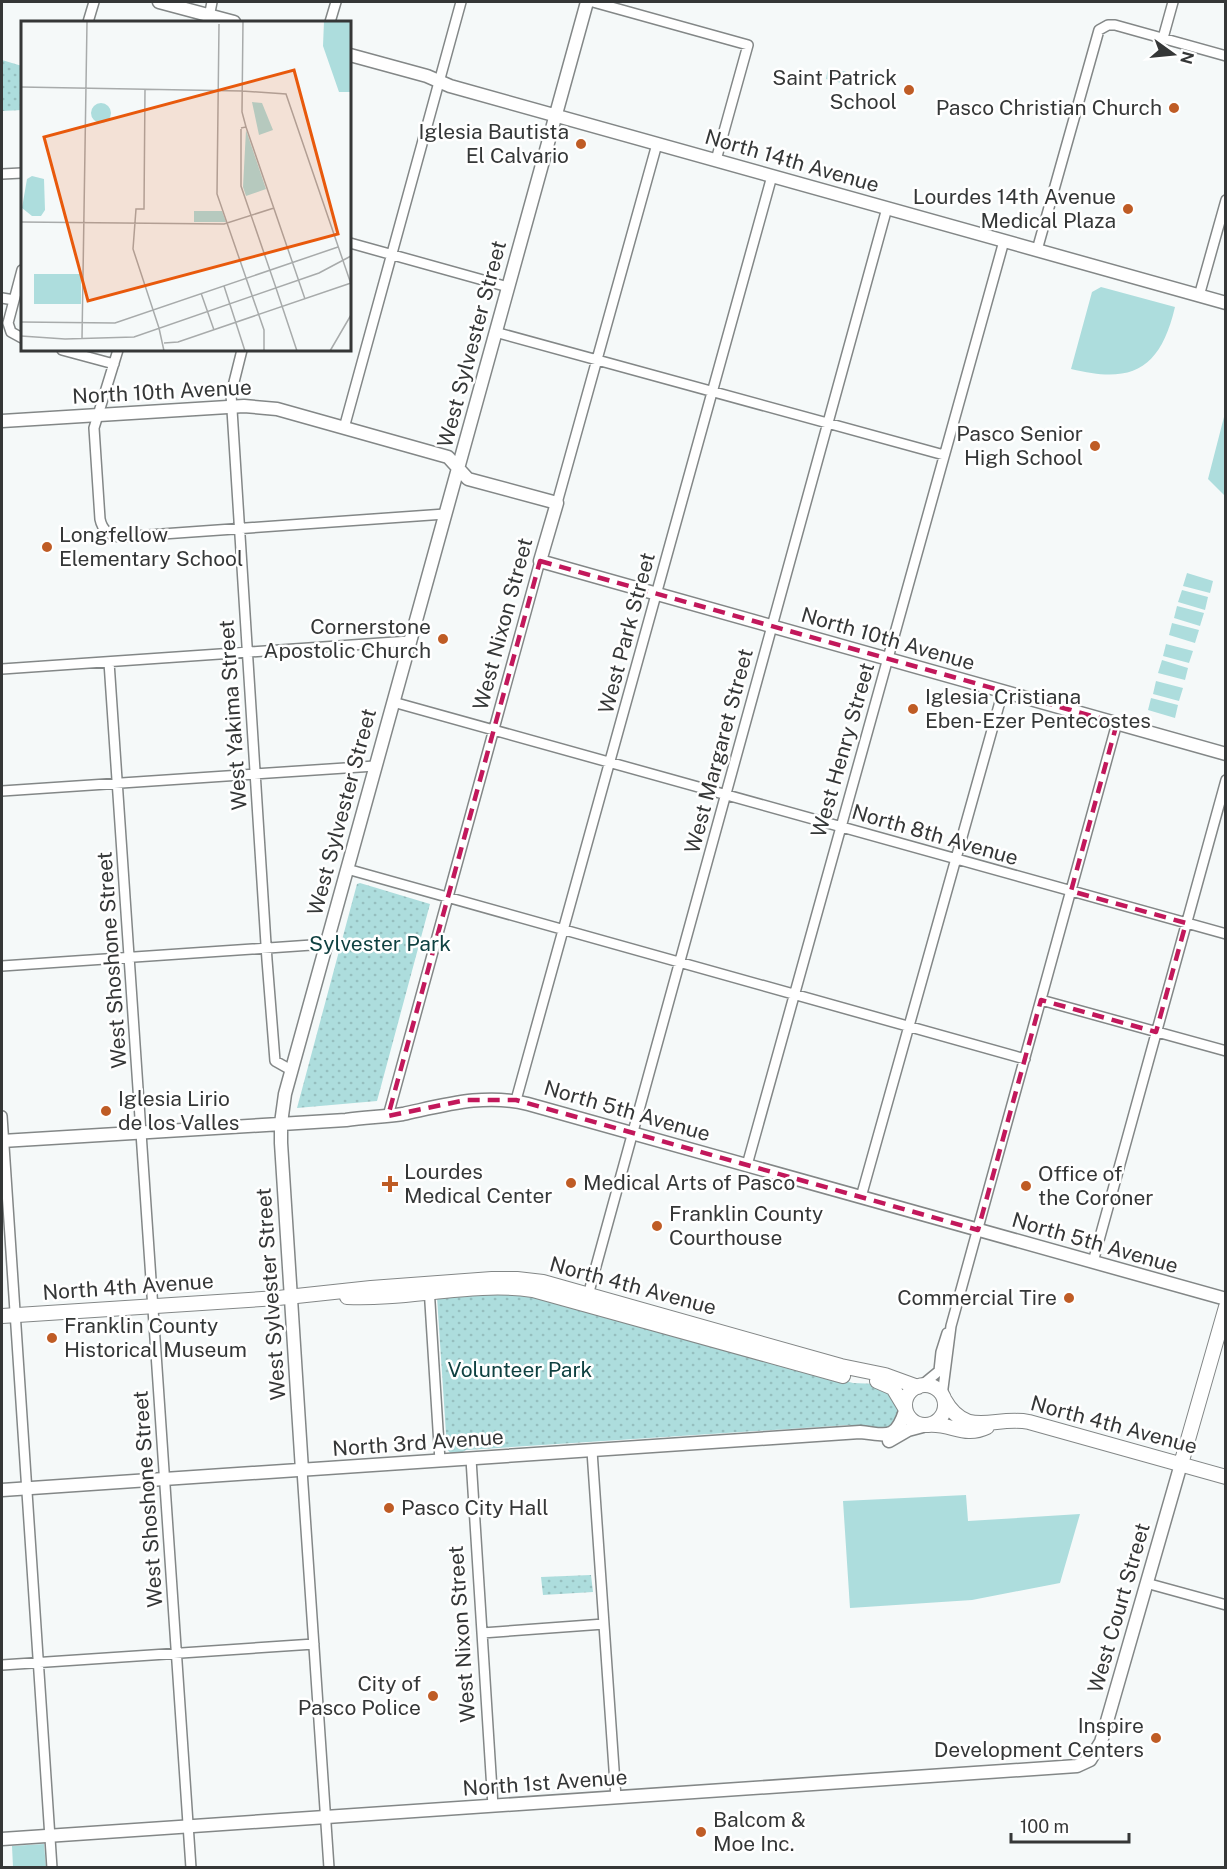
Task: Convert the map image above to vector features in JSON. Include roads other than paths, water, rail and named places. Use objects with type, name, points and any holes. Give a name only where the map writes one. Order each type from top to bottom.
[{"type":"main road","name":"North 4th Avenue","points":[[8,1316],[330,1294],[342,1297],[372,1298],[429,1288],[518,1279],[543,1282],[587,1299],[837,1374],[884,1383],[897,1394],[905,1409]]},
{"type":"main road","name":"North 4th Avenue","points":[[587,1299],[920,1386]]},
{"type":"main road","points":[[1181,1464],[1226,1307]]},
{"type":"main road","points":[[920,1386],[933,1387],[943,1397],[945,1407],[941,1417],[926,1425],[913,1422],[905,1409],[909,1393],[920,1386]]},
{"type":"main road","name":"North 4th Avenue","points":[[943,1397],[951,1410],[963,1420],[979,1425],[1013,1421],[1029,1422],[1226,1477]]},
{"type":"main road","name":"North 4th Avenue","points":[[926,1425],[943,1425],[968,1432],[992,1425]]},
{"type":"street","points":[[88,21],[94,2]]},
{"type":"street","points":[[159,2],[208,19],[225,21]]},
{"type":"street","points":[[208,19],[212,2]]},
{"type":"street","points":[[330,21],[336,2]]},
{"type":"street","points":[[344,428],[461,2]]},
{"type":"street","name":"West Sylvester Street","points":[[329,1868],[281,1123],[291,1070],[587,2]]},
{"type":"street","points":[[593,2],[748,45],[716,160]]},
{"type":"street","points":[[1163,38],[1173,2]]},
{"type":"street","points":[[1037,250],[1096,34],[1105,26],[1114,25],[1226,56]]},
{"type":"street","name":"North 14th Avenue","points":[[351,55],[555,116],[1226,303]]},
{"type":"street","name":"West Nixon Street","points":[[388,1116],[657,144]]},
{"type":"street","points":[[2,174],[21,173]]},
{"type":"street","name":"West Park Street","points":[[516,1100],[772,176]]},
{"type":"street","points":[[1199,296],[1226,200]]},
{"type":"street","name":"West Margaret Street","points":[[587,1299],[887,208]]},
{"type":"street","name":"West Henry Street","points":[[747,1165],[1004,241]]},
{"type":"street","points":[[351,243],[508,287]]},
{"type":"street","points":[[21,274],[8,323],[11,332],[21,337]]},
{"type":"street","points":[[2,298],[14,300]]},
{"type":"street","points":[[495,332],[944,455]]},
{"type":"street","points":[[66,351],[114,364]]},
{"type":"street","points":[[118,351],[94,428],[99,507],[101,524],[106,531],[120,537],[445,514]]},
{"type":"street","name":"West Yakima Street","points":[[242,351],[231,391],[266,948],[275,1061],[291,1070]]},
{"type":"street","name":"North 10th Avenue","points":[[2,421],[232,406],[268,408],[448,457],[468,478],[557,503]]},
{"type":"street","name":"North 10th Avenue","points":[[540,561],[1226,754]]},
{"type":"street","points":[[2,669],[410,641]]},
{"type":"street","name":"West Shoshone Street","points":[[109,662],[191,1868]]},
{"type":"street","points":[[861,1197],[1003,691]]},
{"type":"street","name":"North 8th Avenue","points":[[393,702],[1226,934]]},
{"type":"street","points":[[920,1386],[930,1380],[940,1369],[942,1346],[951,1326],[978,1230],[1117,723]]},
{"type":"street","points":[[2,791],[375,766]]},
{"type":"street","points":[[1093,1262],[1226,780]]},
{"type":"street","points":[[347,869],[1025,1059]]},
{"type":"street","points":[[2,966],[326,944]]},
{"type":"street","points":[[1041,1000],[1226,1051]]},
{"type":"street","name":"North 5th Avenue","points":[[2,1141],[388,1116],[466,1100],[491,1098],[516,1100],[1226,1299]]},
{"type":"street","points":[[2,1116],[8,1316],[27,1489],[52,1868]]},
{"type":"street","points":[[429,1288],[440,1461]]},
{"type":"street","points":[[943,1397],[951,1326]]},
{"type":"street","name":"North 3rd Avenue","points":[[2,1490],[860,1432],[878,1436],[886,1435],[899,1426],[905,1409]]},
{"type":"street","name":"North 3rd Avenue","points":[[837,1435],[884,1442],[926,1425]]},
{"type":"street","points":[[592,1451],[616,1798]]},
{"type":"street","name":"West Nixon Street","points":[[471,1459],[492,1806]]},
{"type":"street","name":"West Court Street","points":[[1090,1760],[1101,1742],[1181,1464]]},
{"type":"street","points":[[1146,1583],[1226,1605]]},
{"type":"street","points":[[482,1633],[604,1624]]},
{"type":"street","points":[[2,1665],[314,1644]]},
{"type":"street","name":"North 1st Avenue","points":[[2,1839],[1071,1767],[1090,1760]]},
{"type":"place","name":"Saint Patrick School","points":[[909,90]]},
{"type":"place","name":"Pasco Christian Church","points":[[1174,108]]},
{"type":"place","name":"Iglesia Bautista El Calvario","points":[[581,144]]},
{"type":"place","name":"Lourdes 14th Avenue Medical Plaza","points":[[1128,209]]},
{"type":"place","name":"Pasco Senior High School","points":[[1095,446]]},
{"type":"place","name":"Longfellow Elementary School","points":[[47,547]]},
{"type":"place","name":"Cornerstone Apostolic Church","points":[[443,639]]},
{"type":"place","name":"Iglesia Cristiana Eben-Ezer Pentecostes","points":[[913,709]]},
{"type":"place","name":"Iglesia Lirio de los Valles","points":[[106,1111]]},
{"type":"place","name":"Medical Arts of Pasco","points":[[571,1183]]},
{"type":"place","name":"Lourdes Medical Center","points":[[390,1184]]},
{"type":"place","name":"Office of the Coroner","points":[[1026,1186]]},
{"type":"place","name":"Franklin County Courthouse","points":[[657,1226]]},
{"type":"place","name":"Commercial Tire","points":[[1069,1298]]},
{"type":"place","name":"Franklin County Historical Museum","points":[[52,1338]]},
{"type":"place","name":"Pasco City Hall","points":[[389,1508]]},
{"type":"place","name":"City of Pasco Police","points":[[433,1696]]},
{"type":"place","name":"Inspire Development Centers","points":[[1156,1738]]},
{"type":"place","name":"Balcom & Moe Inc.","points":[[701,1832]]},
{"type":"park label","name":"Sylvester Park","points":[[380,944]]},
{"type":"park label","name":"Volunteer Park","points":[[520,1370]]}]
